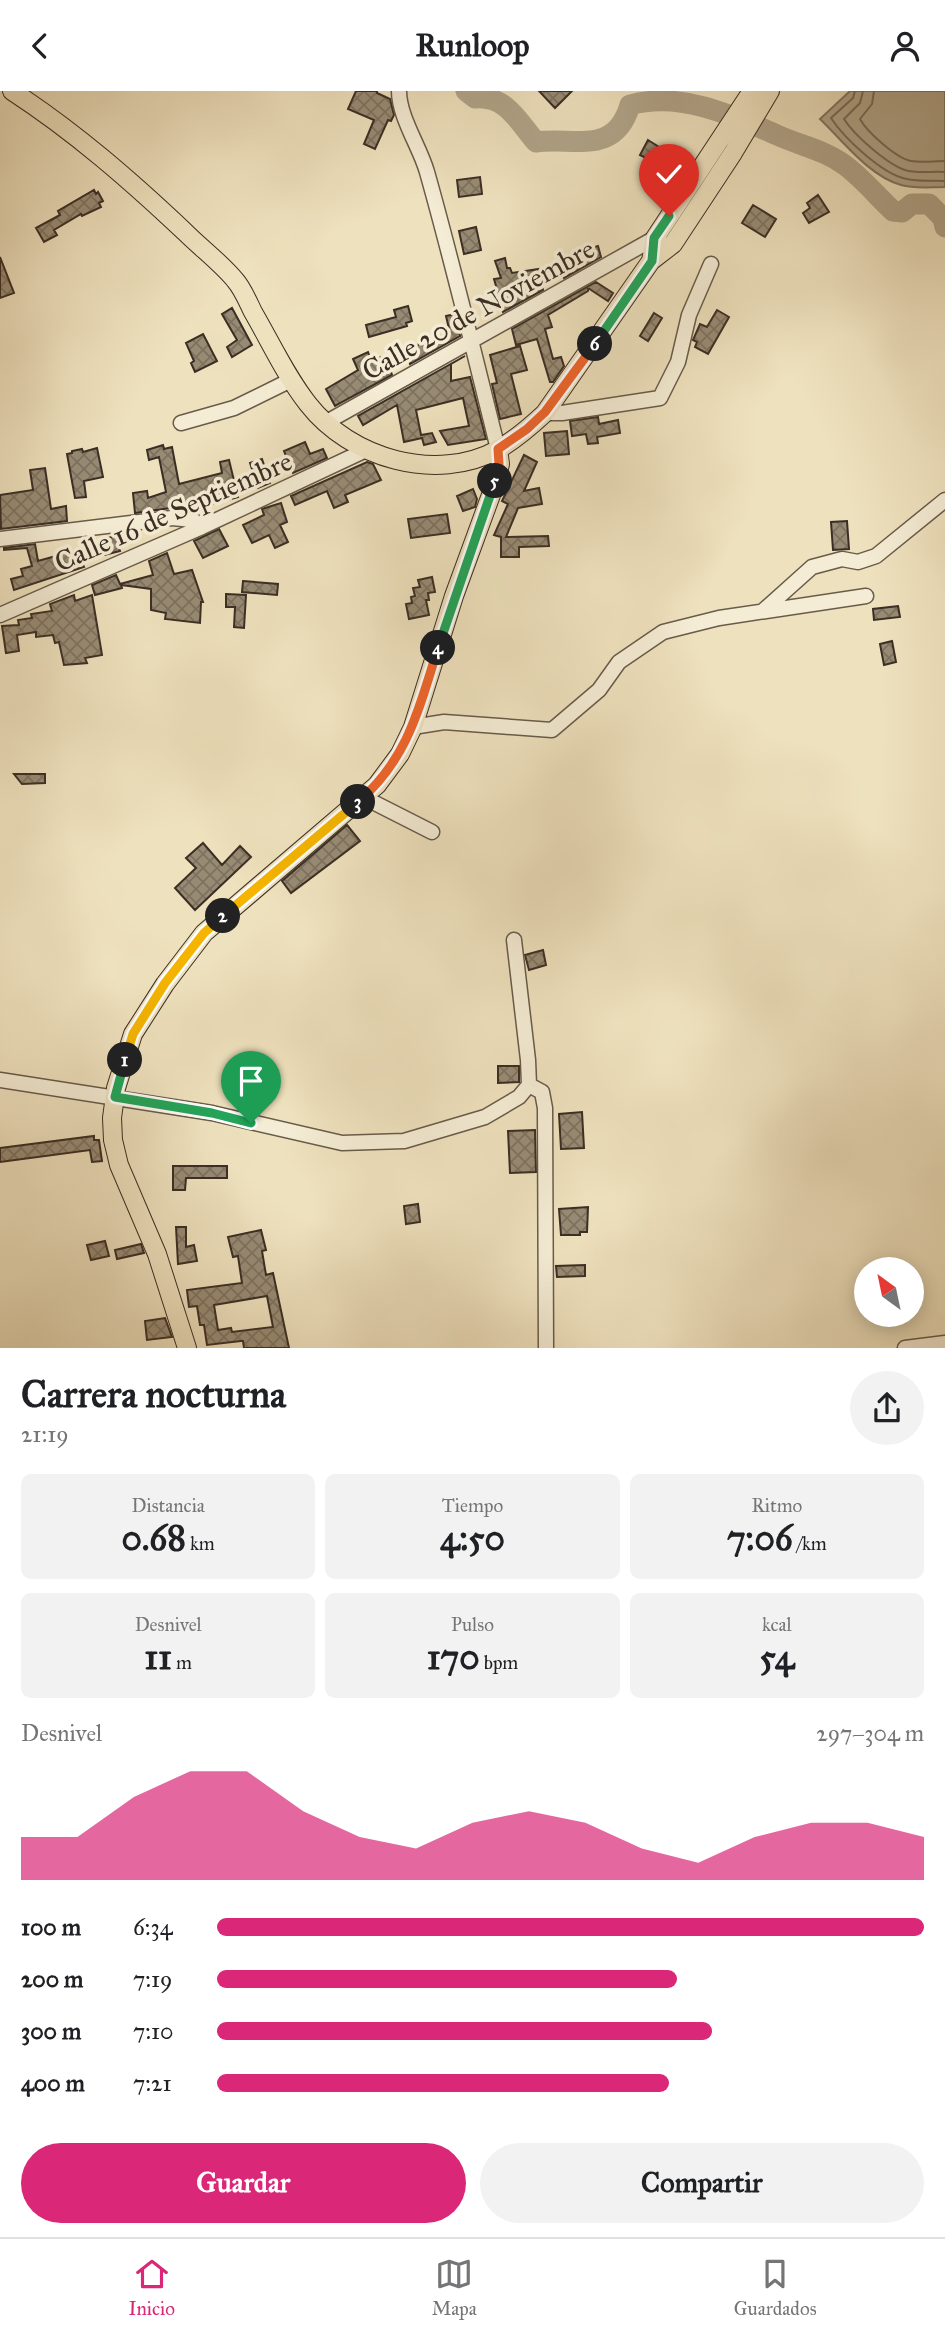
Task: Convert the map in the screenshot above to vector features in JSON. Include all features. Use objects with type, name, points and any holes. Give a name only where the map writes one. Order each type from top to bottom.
[{"type":"main road","points":[[12,91],[55,119],[135,185],[236,281],[291,380],[325,423],[366,450],[396,460],[435,465],[473,459],[498,449],[527,429],[545,412],[652,261],[673,244],[733,153],[763,93]]},
{"type":"main road","points":[[652,261],[654,238],[718,142],[763,93]]},
{"type":"main road","points":[[187,1348],[157,1254],[119,1165],[113,1140],[115,1097],[133,1034],[165,983],[204,933],[377,785],[400,754],[413,727],[454,596],[495,484],[499,464],[498,449]]},
{"type":"street","points":[[396,92],[425,166],[498,449]]},
{"type":"street","points":[[654,238],[673,244]]},
{"type":"street","name":"Calle 20 de Noviembre","points":[[325,423],[654,238]]},
{"type":"street","points":[[545,412],[562,413],[660,398],[678,362],[689,315],[710,264]]},
{"type":"street","points":[[181,423],[234,408],[291,380]]},
{"type":"street","name":"Calle 16 de Septiembre","points":[[0,615],[202,527],[366,450]]},
{"type":"street","points":[[763,611],[812,567],[842,559],[858,562],[876,556],[945,501]]},
{"type":"street","points":[[0,539],[172,518],[193,520],[202,527]]},
{"type":"street","points":[[413,727],[443,722],[552,730],[599,689],[619,662],[663,632],[763,611],[866,596]]},
{"type":"street","points":[[363,797],[432,832]]},
{"type":"street","points":[[0,1080],[212,1113],[342,1143],[404,1141],[485,1117],[519,1097],[528,1085],[528,1060],[514,940]]},
{"type":"street","points":[[528,1085],[542,1092],[545,1108],[546,1348]]},
{"type":"street","points":[[905,1348],[945,1343]]},
{"type":"water","points":[[850,91],[945,91],[945,187],[901,185],[878,174],[847,147],[820,119]]},
{"type":"building","points":[[356,91],[377,91],[390,99],[394,115],[391,121],[388,120],[375,149],[364,144],[374,120],[348,109]]},
{"type":"building","points":[[539,91],[572,91],[555,108]]},
{"type":"building","points":[[648,140],[678,159],[669,171],[650,156],[648,159],[640,155]]},
{"type":"building","points":[[480,177],[482,194],[459,197],[457,180]]},
{"type":"building","points":[[94,190],[103,201],[99,203],[101,207],[82,216],[81,214],[54,230],[57,235],[44,242],[36,228],[60,215],[58,211]]},
{"type":"building","points":[[818,195],[829,212],[809,223],[803,213],[810,208],[807,203]]},
{"type":"building","points":[[753,205],[776,219],[765,237],[742,223]]},
{"type":"building","points":[[476,227],[481,250],[464,254],[459,231]]},
{"type":"building","points":[[598,246],[601,257],[564,278],[563,276],[570,272],[565,256]]},
{"type":"building","points":[[0,257],[14,293],[0,298]]},
{"type":"building","points":[[505,258],[507,268],[510,268],[512,273],[539,269],[543,290],[503,312],[501,306],[488,311],[485,302],[499,296],[494,279],[501,278],[495,261]]},
{"type":"building","points":[[596,282],[613,293],[608,301],[588,288],[588,291],[548,315],[552,327],[545,329],[553,359],[561,357],[564,366],[553,382],[550,382],[537,339],[516,345],[512,329]]},
{"type":"building","points":[[408,306],[412,321],[406,323],[407,326],[369,337],[366,325],[396,317],[394,310]]},
{"type":"building","points":[[232,308],[252,345],[232,357],[227,347],[237,340],[222,314]]},
{"type":"building","points":[[717,310],[729,317],[708,354],[695,347],[697,342],[693,340],[700,324],[707,327]]},
{"type":"building","points":[[654,313],[662,318],[648,341],[640,336]]},
{"type":"building","points":[[455,314],[460,336],[410,364],[406,349],[450,333],[446,316]]},
{"type":"building","points":[[203,334],[217,361],[195,372],[191,363],[194,361],[186,343]]},
{"type":"building","points":[[520,346],[527,370],[511,374],[521,414],[500,419],[492,384],[497,383],[490,355]]},
{"type":"building","points":[[368,352],[371,360],[386,356],[392,375],[335,406],[326,389],[358,370],[353,359]]},
{"type":"building","points":[[465,356],[451,364],[451,381],[470,377],[486,439],[448,445],[440,431],[469,426],[463,398],[416,410],[421,435],[432,433],[436,442],[424,445],[422,438],[404,442],[397,405],[363,425],[358,416]]},
{"type":"building","points":[[598,417],[599,424],[618,420],[620,433],[597,437],[598,443],[588,444],[586,434],[572,436],[570,421]]},
{"type":"building","points":[[567,431],[569,454],[546,456],[544,433]]},
{"type":"building","points":[[305,442],[310,454],[323,449],[327,458],[293,473],[284,451]]},
{"type":"building","points":[[163,445],[164,449],[172,447],[179,484],[222,473],[220,462],[229,460],[238,497],[192,510],[171,508],[135,513],[133,493],[147,491],[148,498],[166,492],[159,457],[149,460],[147,450]]},
{"type":"building","points":[[97,448],[103,477],[84,481],[86,497],[75,498],[67,454]]},
{"type":"building","points":[[524,455],[537,462],[524,491],[539,488],[542,504],[518,508],[506,537],[548,536],[549,546],[519,547],[519,557],[501,557],[501,537],[494,535],[508,504],[502,501]]},
{"type":"building","points":[[262,459],[270,483],[258,488],[250,463]]},
{"type":"building","points":[[367,462],[373,464],[381,480],[345,495],[348,502],[334,508],[327,491],[295,505],[291,496]]},
{"type":"building","points":[[45,468],[51,509],[66,506],[67,521],[1,529],[0,495],[33,490],[30,470]]},
{"type":"building","points":[[473,489],[477,499],[475,507],[463,511],[457,496]]},
{"type":"building","points":[[281,503],[287,522],[280,525],[288,542],[275,548],[269,535],[252,543],[243,525],[264,515],[262,509]]},
{"type":"building","points":[[447,514],[450,533],[411,538],[408,519]]},
{"type":"building","points":[[847,521],[849,549],[833,550],[831,522]]},
{"type":"building","points":[[219,529],[228,546],[203,558],[194,541]]},
{"type":"building","points":[[116,536],[120,551],[104,555],[100,540]]},
{"type":"building","points":[[35,544],[38,561],[70,552],[71,557],[81,561],[84,567],[14,590],[11,579],[23,576],[21,569],[32,566],[27,548],[4,548]]},
{"type":"building","points":[[167,553],[174,574],[192,570],[203,602],[200,623],[165,619],[166,613],[151,610],[151,589],[121,585],[122,588],[95,595],[92,585],[116,575],[120,584],[153,575],[149,561]]},
{"type":"building","points":[[432,577],[435,592],[428,593],[429,600],[426,600],[429,615],[409,619],[406,604],[412,603],[411,597],[415,596],[413,588],[420,587],[418,580]]},
{"type":"building","points":[[243,581],[278,584],[277,595],[242,592]]},
{"type":"building","points":[[226,594],[246,595],[244,628],[234,627],[235,607],[226,607]]},
{"type":"building","points":[[74,595],[75,601],[92,595],[102,655],[85,658],[87,663],[64,665],[59,642],[55,643],[53,635],[36,637],[36,632],[17,635],[19,651],[6,653],[2,626],[19,625],[18,620],[32,618],[31,614],[52,611],[50,604]]},
{"type":"building","points":[[898,606],[900,617],[874,620],[873,609]]},
{"type":"building","points":[[892,641],[896,662],[884,665],[880,644]]},
{"type":"building","points":[[14,774],[45,774],[45,783],[22,784]]},
{"type":"building","points":[[347,825],[360,841],[291,893],[282,881]]},
{"type":"building","points":[[203,843],[222,865],[240,846],[251,857],[195,910],[175,888],[196,868],[186,858]]},
{"type":"building","points":[[543,950],[546,965],[529,970],[525,955]]},
{"type":"building","points":[[498,1066],[519,1066],[519,1082],[498,1083]]},
{"type":"building","points":[[582,1112],[584,1148],[561,1149],[559,1114]]},
{"type":"building","points":[[535,1130],[536,1172],[510,1173],[508,1131]]},
{"type":"building","points":[[94,1136],[94,1140],[99,1140],[102,1161],[92,1162],[90,1150],[0,1162],[0,1148]]},
{"type":"building","points":[[173,1166],[227,1166],[227,1178],[186,1178],[185,1190],[173,1190]]},
{"type":"building","points":[[418,1204],[420,1222],[406,1224],[404,1206]]},
{"type":"building","points":[[588,1207],[587,1232],[580,1232],[580,1235],[561,1235],[559,1209]]},
{"type":"building","points":[[176,1227],[186,1227],[186,1247],[194,1245],[197,1261],[178,1264]]},
{"type":"building","points":[[261,1230],[266,1250],[262,1251],[266,1275],[273,1273],[289,1348],[244,1348],[243,1341],[207,1345],[204,1325],[200,1325],[197,1306],[189,1307],[187,1290],[242,1283],[238,1256],[233,1257],[228,1237]],"holes":[[[267,1296],[273,1327],[232,1332],[231,1328],[218,1330],[214,1305]]]},
{"type":"building","points":[[105,1241],[109,1256],[91,1260],[87,1245]]},
{"type":"building","points":[[141,1244],[144,1253],[117,1259],[115,1250]]},
{"type":"building","points":[[585,1265],[585,1276],[557,1277],[556,1266]]},
{"type":"building","points":[[165,1318],[172,1337],[147,1340],[145,1321]]},
{"type":"waterway","points":[[466,91],[475,98],[486,98],[503,105],[536,142],[579,142],[604,138],[614,132],[623,121],[630,105],[649,101],[705,107],[830,156],[852,171],[893,211],[902,212],[912,204],[929,204],[943,218],[945,227]]},
{"type":"route","points":[[251,1123],[212,1113],[115,1097],[133,1034],[165,983],[204,933],[377,785],[400,754],[413,727],[454,596],[495,484],[499,464],[498,449],[527,429],[545,412],[583,361],[652,261],[654,238],[669,216]]}]
